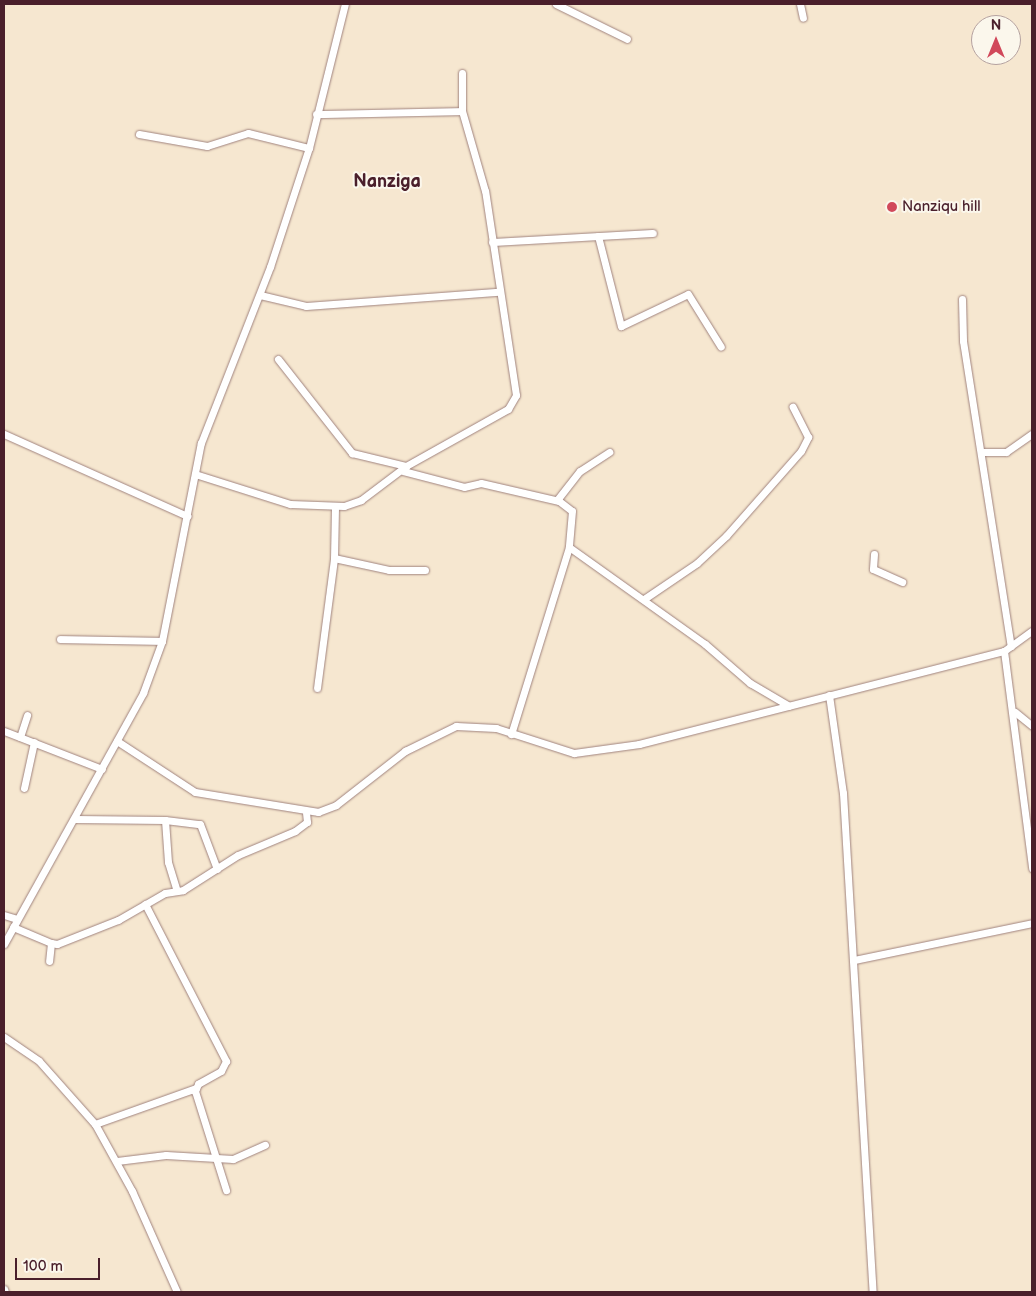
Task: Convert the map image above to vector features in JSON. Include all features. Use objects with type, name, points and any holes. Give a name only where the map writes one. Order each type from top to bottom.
[{"type":"street","points":[[4,944],[142,694],[162,641],[195,474],[224,374],[260,295],[309,148],[345,4]]},
{"type":"street","points":[[556,4],[627,39]]},
{"type":"street","points":[[800,4],[802,18]]},
{"type":"street","points":[[195,474],[290,504],[335,507],[361,500],[405,468],[508,409],[516,395],[504,299],[498,292],[480,168],[462,111],[462,73]]},
{"type":"street","points":[[316,114],[462,111]]},
{"type":"street","points":[[139,134],[207,146],[248,134],[309,148]]},
{"type":"street","points":[[492,242],[653,233]]},
{"type":"street","points":[[598,236],[621,326],[688,294],[722,346]]},
{"type":"street","points":[[260,295],[306,306],[498,292]]},
{"type":"street","points":[[962,299],[963,341],[982,452],[1011,646]]},
{"type":"street","points":[[278,359],[352,453],[464,487],[481,483],[556,500],[572,511],[569,547],[511,734]]},
{"type":"street","points":[[644,600],[697,563],[726,536],[801,451],[808,437],[793,407]]},
{"type":"street","points":[[4,434],[187,516]]},
{"type":"street","points":[[982,452],[1006,452],[1032,434]]},
{"type":"street","points":[[556,500],[580,472],[609,452]]},
{"type":"street","points":[[317,688],[334,558],[335,507]]},
{"type":"street","points":[[569,547],[644,600],[750,682],[789,706]]},
{"type":"street","points":[[874,554],[873,569],[902,582]]},
{"type":"street","points":[[334,558],[389,570],[425,570]]},
{"type":"street","points":[[117,741],[195,792],[306,813],[336,805],[435,733],[476,724],[574,753],[639,744],[1004,651],[1032,631]]},
{"type":"street","points":[[60,639],[162,641]]},
{"type":"street","points":[[1004,651],[1015,712],[1032,868]]},
{"type":"street","points":[[829,695],[843,793],[873,1292]]},
{"type":"street","points":[[1015,712],[1032,726]]},
{"type":"street","points":[[20,737],[27,715]]},
{"type":"street","points":[[4,730],[102,769]]},
{"type":"street","points":[[24,788],[34,742]]},
{"type":"street","points":[[13,927],[50,943],[57,944],[176,889],[183,890],[238,855],[295,831],[307,822],[306,813]]},
{"type":"street","points":[[75,818],[165,820],[200,824],[217,869]]},
{"type":"street","points":[[165,820],[176,889]]},
{"type":"street","points":[[95,1124],[196,1088],[221,1071],[226,1061],[145,904]]},
{"type":"street","points":[[4,915],[17,919]]},
{"type":"street","points":[[854,960],[1032,923]]},
{"type":"street","points":[[49,961],[50,943]]},
{"type":"street","points":[[4,1037],[39,1061],[95,1124],[117,1161],[177,1292]]},
{"type":"street","points":[[196,1088],[226,1190]]},
{"type":"street","points":[[117,1161],[166,1155],[217,1158],[247,1156],[265,1145]]},
{"type":"street","points":[[4,1288],[5,1292]]},
{"type":"place","name":"Nanziqu hill","points":[[892,207]]},
{"type":"district","name":"Nanziga","points":[[387,182]]}]
